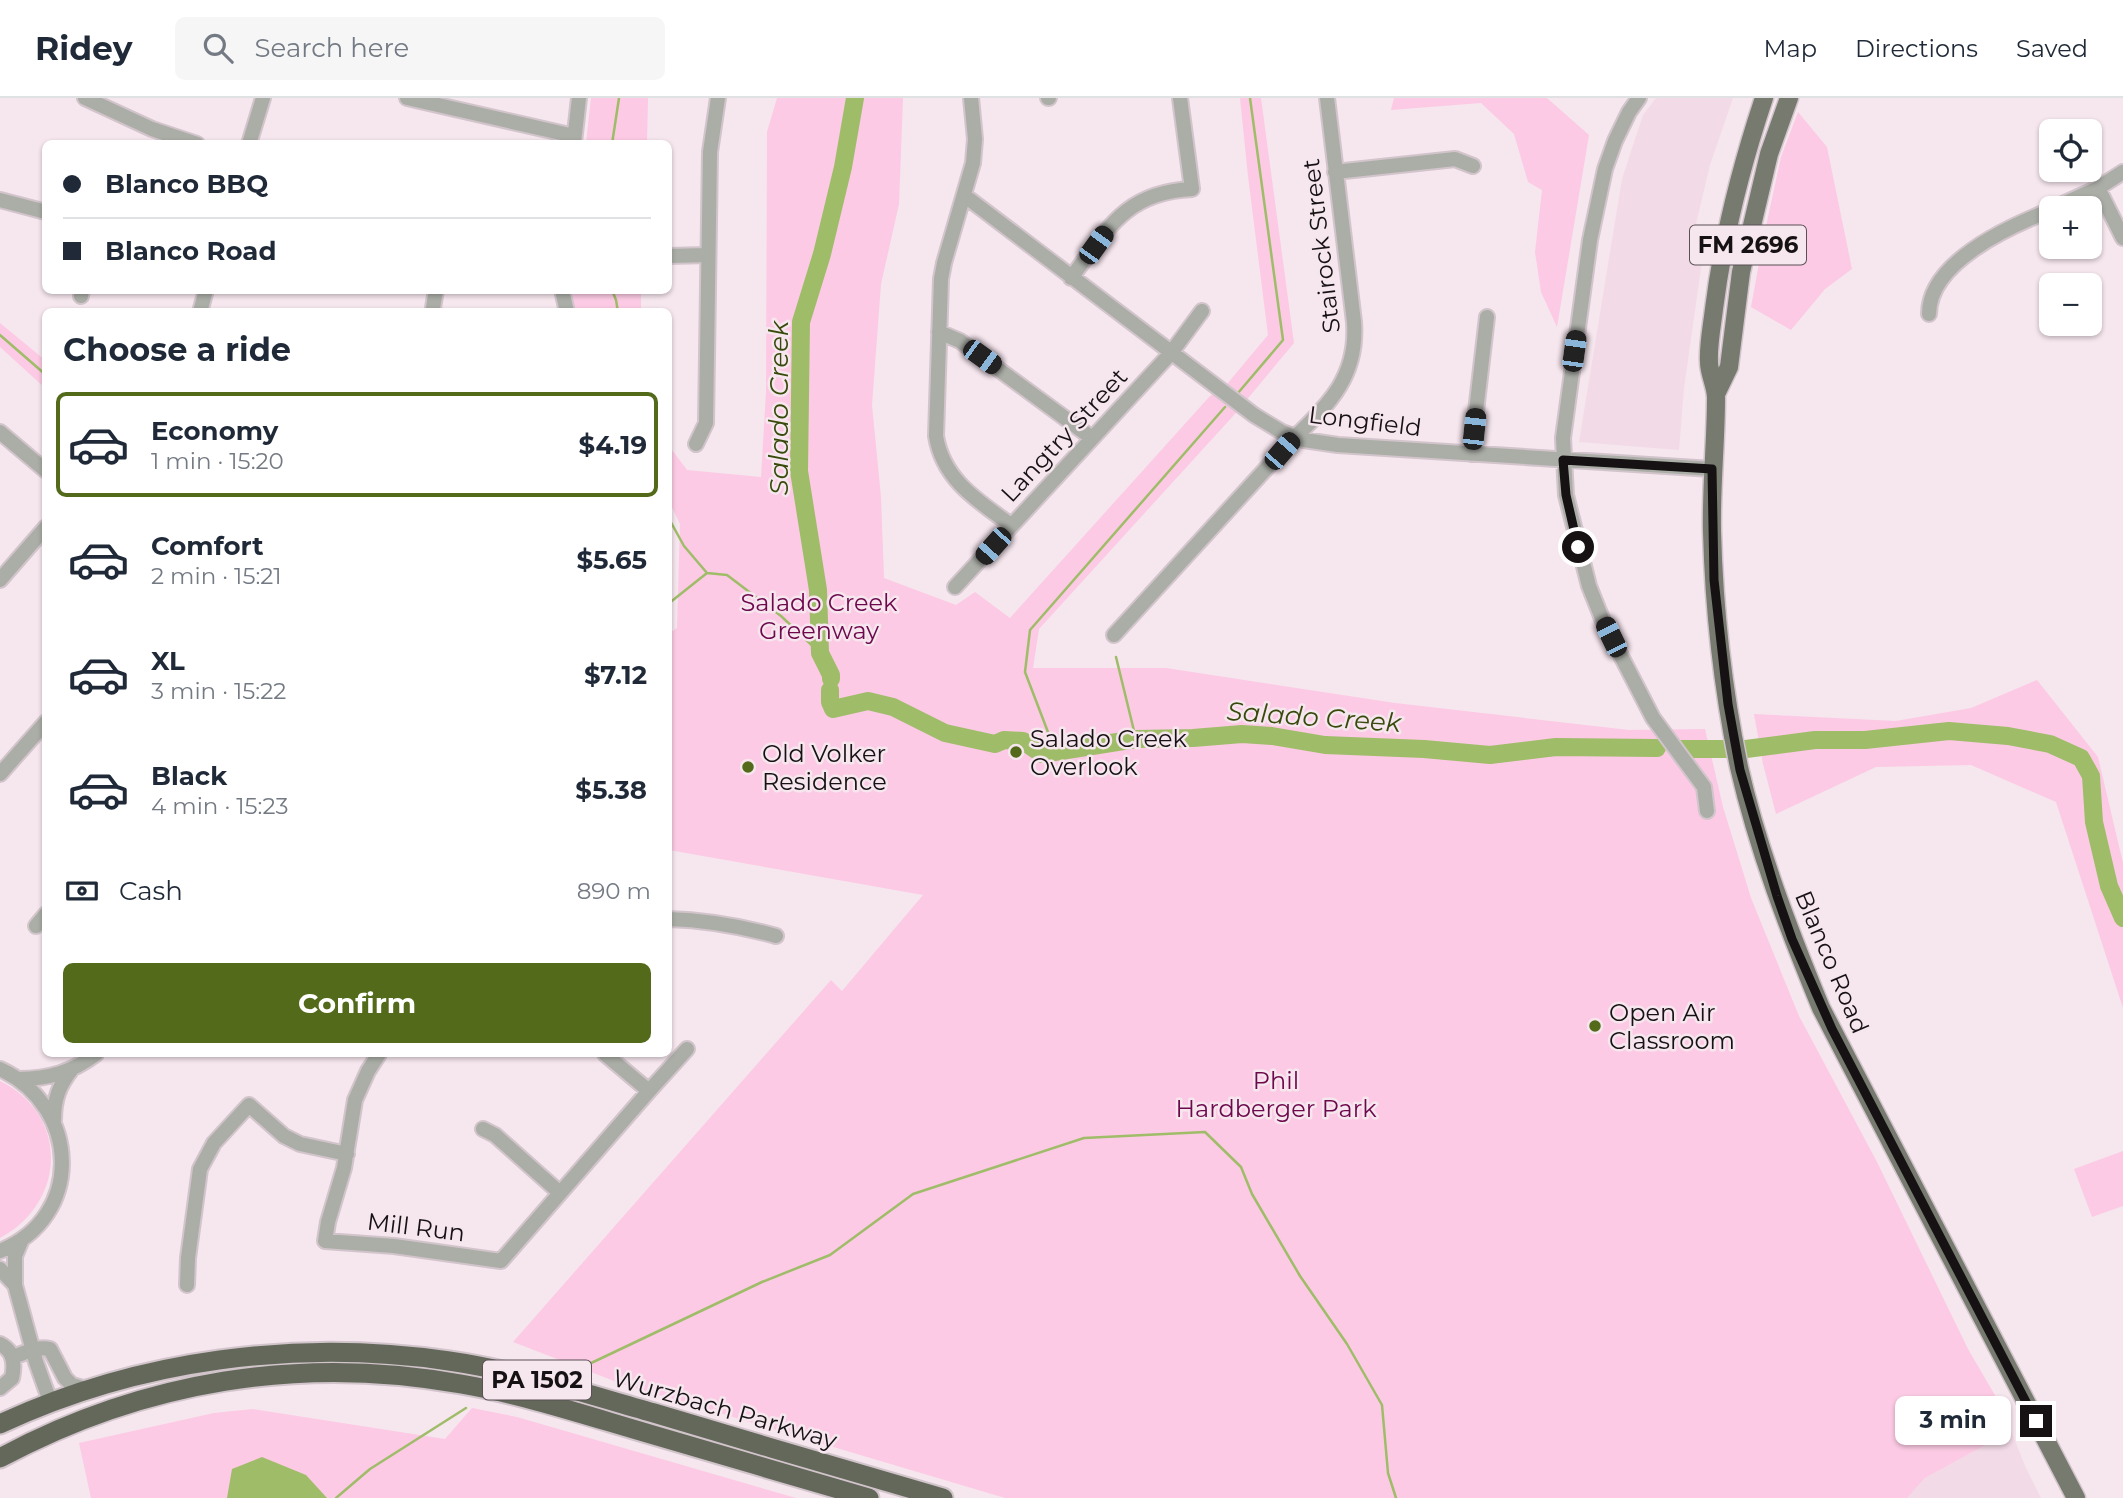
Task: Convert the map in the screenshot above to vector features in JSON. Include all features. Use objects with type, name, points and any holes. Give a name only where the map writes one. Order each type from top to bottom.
[{"type":"highway","name":"Wurzbach Parkway","points":[[0,1424],[91,1390],[184,1366],[268,1354],[358,1353],[450,1361],[540,1381],[943,1498]]},
{"type":"highway","name":"Wurzbach Parkway","points":[[0,1458],[101,1412],[200,1384],[238,1378],[336,1372],[450,1382],[507,1394],[869,1498]]},
{"type":"main road","name":"Blanco Road","points":[[1764,98],[1730,213],[1722,255],[1709,364],[1716,394],[1712,469],[1714,580],[1728,704],[1740,770],[1760,843],[1792,939],[1821,1008],[2076,1498]]},
{"type":"main road","name":"Blanco Road","points":[[1716,394],[1729,367],[1741,272],[1769,154],[1789,98]]},
{"type":"street","points":[[85,98],[152,129],[185,140]]},
{"type":"street","points":[[250,140],[262,98]]},
{"type":"street","points":[[407,98],[574,140],[579,98]]},
{"type":"street","points":[[696,444],[706,423],[709,152],[718,98]]},
{"type":"street","points":[[971,98],[975,139],[973,163],[941,279],[935,427],[939,454],[957,483],[1011,525]]},
{"type":"street","points":[[1071,278],[1122,213],[1139,201],[1158,194],[1192,189],[1180,98]]},
{"type":"street","name":"Stairock Street","points":[[1114,635],[1318,415],[1347,373],[1353,353],[1354,322],[1328,98]]},
{"type":"street","points":[[1639,98],[1629,112],[1608,159],[1590,240],[1563,438],[1566,495],[1589,586],[1603,621],[1653,718],[1704,787],[1707,811]]},
{"type":"street","points":[[1335,172],[1455,159],[1474,166]]},
{"type":"street","points":[[2081,196],[2123,172]]},
{"type":"street","points":[[2098,188],[2123,238]]},
{"type":"street","name":"Longfield","points":[[965,196],[1254,415],[1295,437],[1338,445],[1712,469]]},
{"type":"street","points":[[0,200],[42,211]]},
{"type":"street","points":[[1928,314],[1928,303],[1950,270],[2001,232],[2039,215]]},
{"type":"street","points":[[672,256],[708,255]]},
{"type":"street","points":[[433,308],[435,294]]},
{"type":"street","name":"Langtry Street","points":[[955,587],[1171,353],[1202,311]]},
{"type":"street","points":[[1471,454],[1487,317]]},
{"type":"street","points":[[939,332],[960,341],[1092,438]]},
{"type":"street","points":[[0,432],[42,468]]},
{"type":"street","points":[[0,580],[42,532]]},
{"type":"street","points":[[0,774],[42,727]]},
{"type":"street","points":[[672,919],[725,923],[776,936]]},
{"type":"street","points":[[483,1129],[495,1135],[560,1193],[687,1049]]},
{"type":"street","points":[[19,1079],[56,1076],[91,1057]]},
{"type":"street","points":[[187,1285],[200,1169],[214,1143],[249,1105],[284,1136],[300,1144],[347,1154],[355,1100],[377,1057]]},
{"type":"street","points":[[609,1057],[649,1091]]},
{"type":"street","points":[[0,1069],[19,1079],[40,1098],[54,1122],[62,1153],[59,1185],[45,1215],[23,1238],[0,1251]]},
{"type":"street","points":[[54,1122],[56,1096],[62,1081],[72,1069]]},
{"type":"street","name":"Mill Run","points":[[347,1154],[325,1241],[406,1247],[501,1261],[560,1193]]},
{"type":"street","points":[[23,1238],[15,1256],[15,1284],[51,1404]]},
{"type":"street","points":[[0,1269],[15,1284]]},
{"type":"street","points":[[0,1344],[8,1348],[14,1363],[12,1378],[0,1388]]},
{"type":"street","points":[[13,1357],[33,1350],[50,1349],[65,1378],[72,1385],[91,1390]]},
{"type":"shaded area","points":[[1656,98],[1733,98],[1710,165],[1689,253],[1703,254],[1684,388],[1679,450],[1579,442],[1622,179],[1643,115]]},
{"type":"shaded area","points":[[2011,1431],[2041,1498],[1907,1498],[1925,1478]]},
{"type":"shaded area","points":[[262,1457],[306,1475],[327,1498],[227,1498],[232,1469]]},
{"type":"green space","points":[[591,98],[648,98],[647,140],[586,140]]},
{"type":"green space","name":"Phil Hardberger Park","points":[[777,98],[903,98],[899,204],[881,284],[872,405],[881,497],[884,578],[956,605],[975,592],[1010,618],[1210,396],[1227,384],[1268,335],[1240,98],[1261,98],[1294,343],[1234,415],[1039,629],[1033,668],[1166,668],[1395,703],[1629,730],[1705,729],[1723,807],[1751,898],[1799,1016],[1877,1162],[1968,1349],[2003,1409],[2011,1431],[1925,1478],[1907,1498],[1005,1498],[622,1384],[513,1342],[831,980],[842,991],[923,895],[672,851],[672,631],[677,628],[680,524],[672,507],[672,450],[687,470],[761,477],[766,392],[767,132]]},
{"type":"green space","points":[[1394,98],[1547,98],[1589,135],[1557,327],[1541,292],[1535,252],[1542,190],[1528,182],[1514,134],[1481,103],[1391,110]]},
{"type":"green space","points":[[1798,112],[1827,147],[1852,269],[1825,289],[1791,330],[1751,307],[1781,157]]},
{"type":"green space","points":[[572,294],[641,294],[641,308],[574,308]]},
{"type":"green space","points":[[0,323],[42,358],[42,385],[0,347]]},
{"type":"green space","points":[[2037,680],[2098,757],[2123,863],[2123,1008],[2056,802],[1971,765],[1876,767],[1776,814],[1754,714],[1896,721],[1971,708]]},
{"type":"green space","points":[[0,1081],[23,1096],[39,1115],[48,1136],[51,1159],[47,1182],[38,1203],[22,1223],[0,1238]]},
{"type":"green space","points":[[2123,1151],[2123,1206],[2092,1217],[2074,1169]]},
{"type":"green space","points":[[472,1408],[517,1417],[796,1498],[91,1498],[79,1443],[214,1413],[253,1409],[445,1439]]},
{"type":"waterway","points":[[613,140],[619,98]]},
{"type":"waterway","name":"Salado Creek","points":[[831,679],[820,653],[818,590],[799,471],[801,322],[822,254],[843,167],[855,98]]},
{"type":"waterway","points":[[1238,393],[1283,340],[1250,98]]},
{"type":"waterway","points":[[614,294],[617,308]]},
{"type":"waterway","points":[[0,335],[42,372]]},
{"type":"waterway","points":[[1056,753],[1025,672],[1030,630],[1225,407]]},
{"type":"waterway","points":[[672,524],[684,546],[707,573],[727,575],[781,616],[820,653]]},
{"type":"waterway","points":[[672,601],[707,573]]},
{"type":"waterway","points":[[1116,657],[1136,739]]},
{"type":"waterway","name":"Salado Creek","points":[[830,690],[833,709],[868,701],[893,707],[945,733],[995,744],[1004,740],[1023,741],[1042,754],[1136,739],[1242,734],[1325,745],[1490,755],[1556,747],[1657,748]]},
{"type":"waterway","name":"Salado Creek","points":[[1682,749],[1746,749],[1815,740],[1865,740],[1949,731],[2008,736],[2050,744],[2081,758],[2091,776],[2094,822],[2109,886],[2123,918]]},
{"type":"waterway","points":[[568,1374],[762,1282],[830,1255],[913,1194],[1084,1138],[1205,1132],[1241,1167],[1252,1194],[1300,1276],[1347,1344],[1382,1405],[1388,1473],[1396,1498]]},
{"type":"waterway","points":[[336,1498],[370,1469],[466,1408]]},
{"type":"place","name":"Salado Creek Overlook","points":[[1016,752]]},
{"type":"place","name":"Old Volker Residence","points":[[748,767]]},
{"type":"place","name":"Open Air Classroom","points":[[1595,1026]]},
{"type":"route","points":[[1578,547],[1566,495],[1563,460],[1712,469],[1714,580],[1728,704],[1740,770],[1777,896],[1821,1008],[2036,1421]]},
{"type":"park label","name":"Salado Creek Greenway","points":[[819,616]]}]
